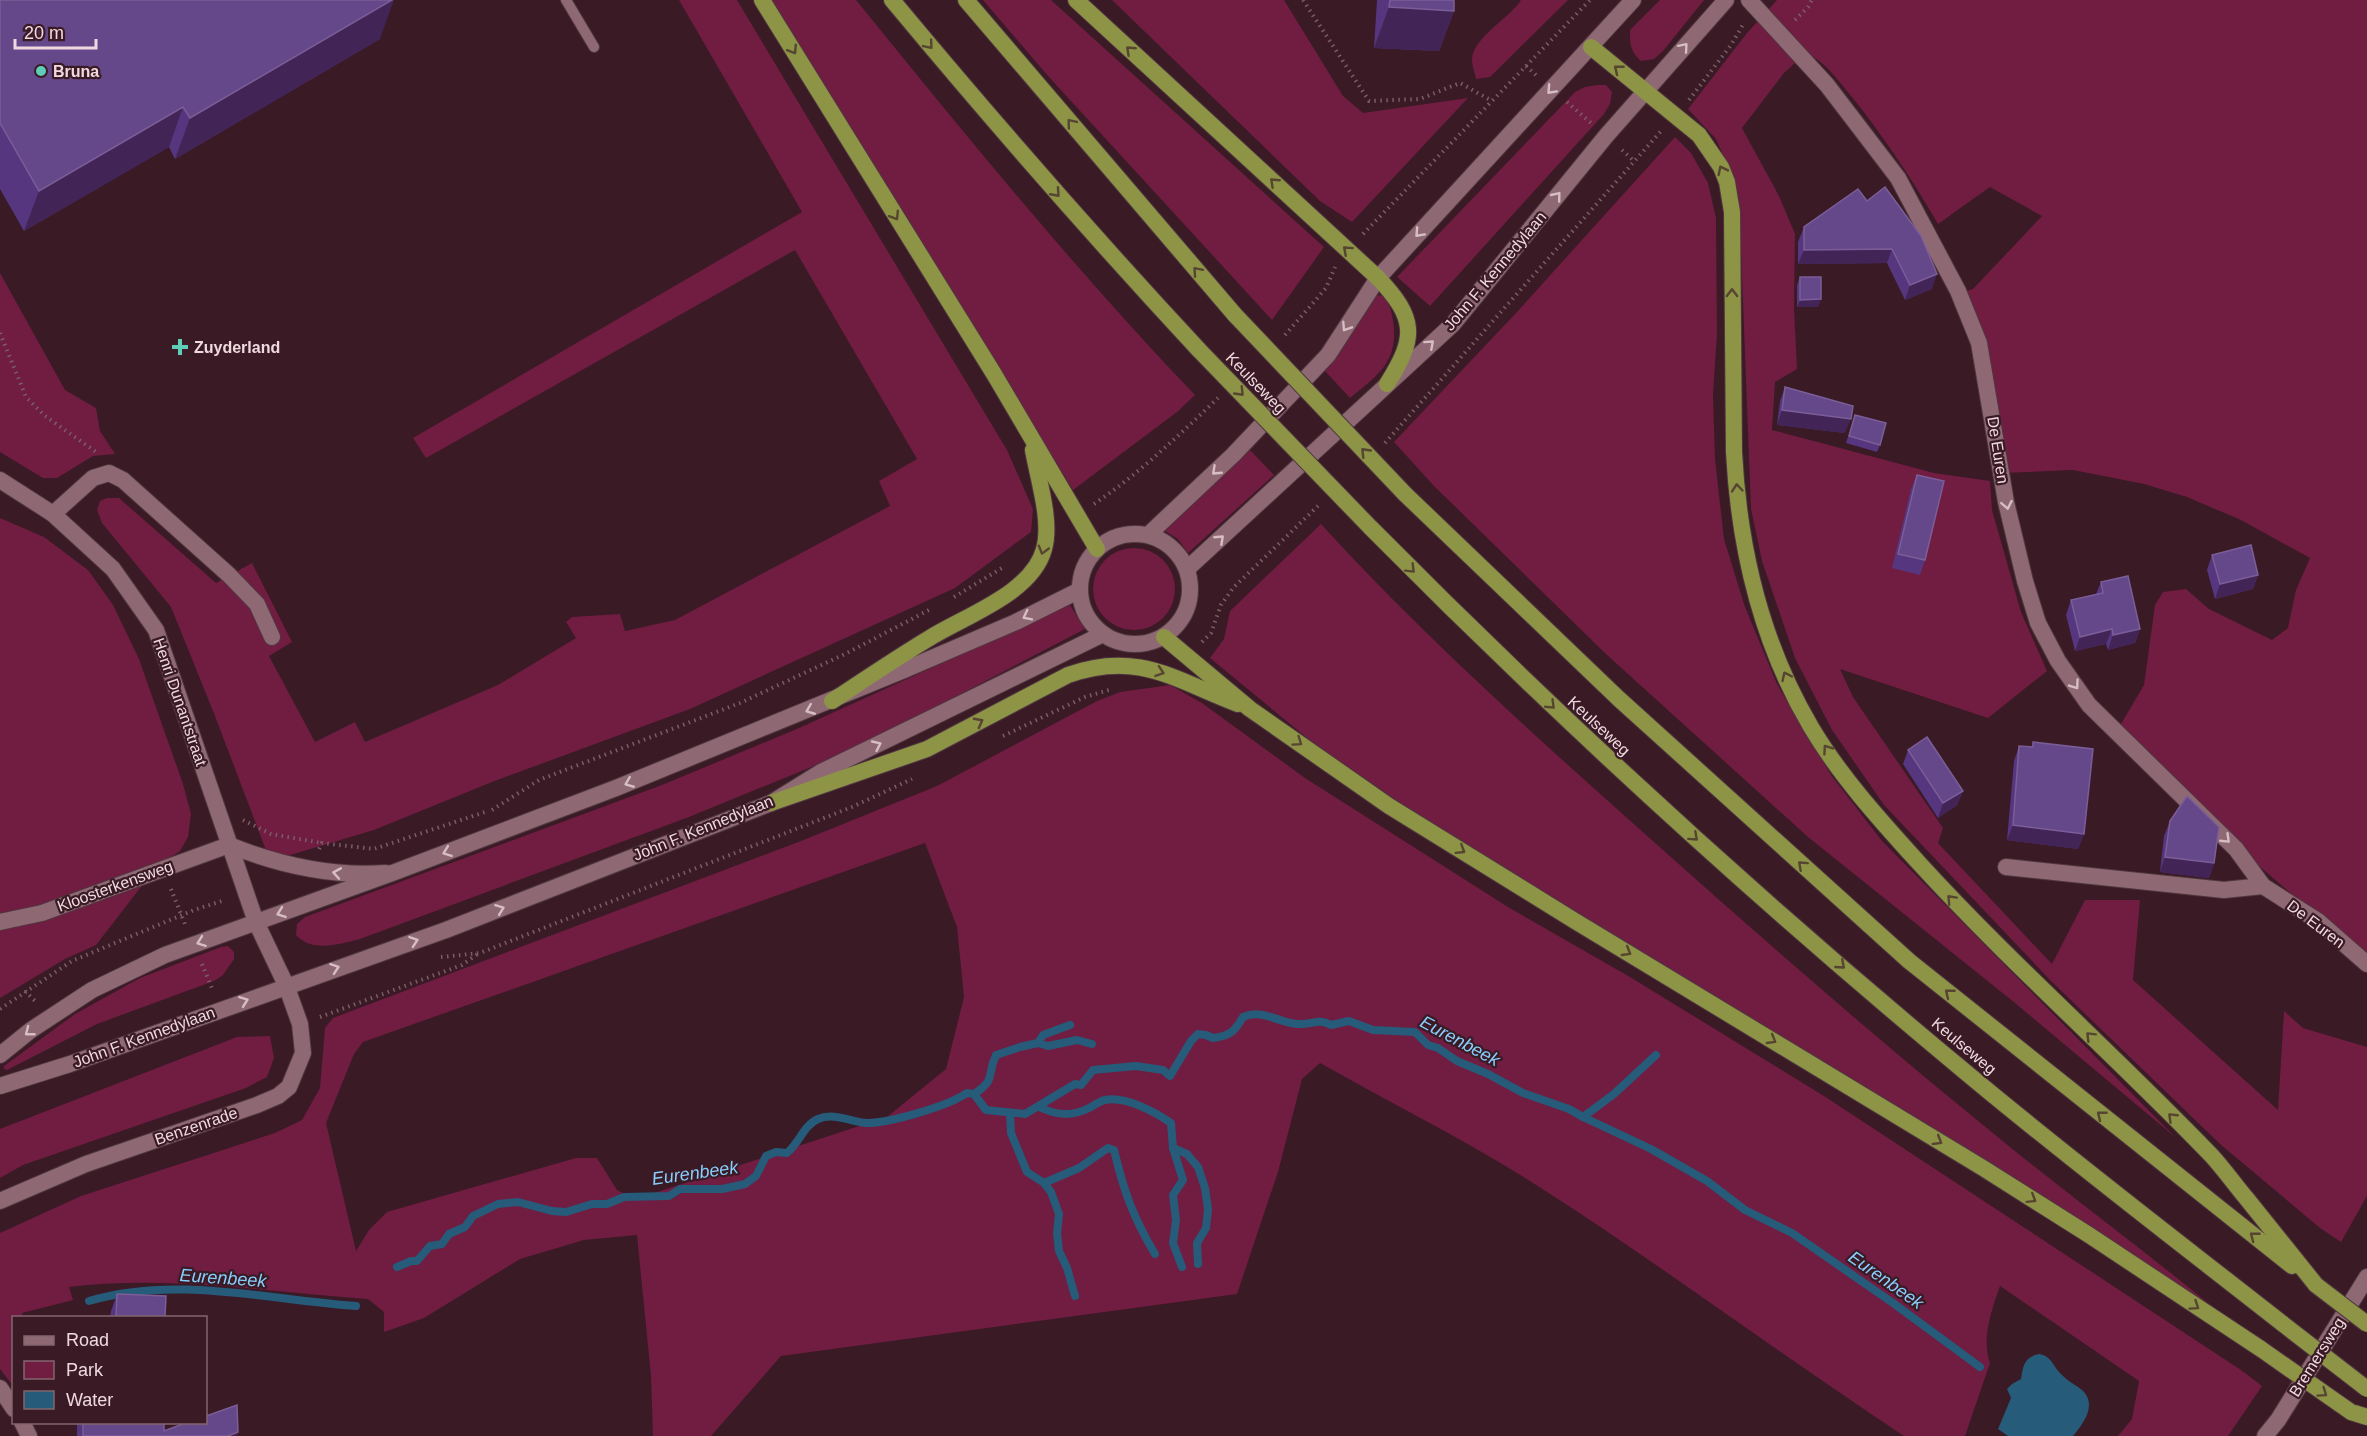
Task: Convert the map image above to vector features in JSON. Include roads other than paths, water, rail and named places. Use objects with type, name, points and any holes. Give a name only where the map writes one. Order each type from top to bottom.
[{"type":"highway","points":[[762,0],[994,374],[1097,549]]},
{"type":"highway","name":"Keulseweg","points":[[891,0],[1008,140],[1199,350],[1449,607],[1584,737],[1701,844],[1963,1070],[2076,1162],[2367,1389]]},
{"type":"highway","name":"Keulseweg","points":[[966,0],[1235,315],[1405,494],[1619,699],[1909,961],[2367,1324]]},
{"type":"highway","points":[[1076,0],[1398,299],[1409,335],[1408,346],[1402,361],[1387,384]]},
{"type":"highway","points":[[1591,47],[1699,135],[1721,167],[1730,195],[1734,452],[1736,489],[1745,553],[1758,603],[1781,665],[1812,728],[1851,784],[1941,887],[2212,1157],[2316,1285]]},
{"type":"highway","points":[[832,701],[930,637],[1006,594],[1025,579],[1039,563],[1046,538],[1045,517],[1031,439]]},
{"type":"highway","points":[[1164,636],[1250,709],[1389,806],[1983,1168],[2359,1415]]},
{"type":"highway","points":[[771,803],[927,749],[1068,675],[1084,669],[1103,666],[1138,666],[1167,675],[1250,709]]},
{"type":"street","points":[[1148,535],[1233,455],[1328,354],[1378,278],[1633,0]]},
{"type":"street","name":"John F. Kennedylaan","points":[[1187,569],[1453,324],[1606,136],[1726,0]]},
{"type":"street","name":"De Euren","points":[[1751,3],[1827,85],[1898,178],[1958,291],[1979,343],[2006,502],[2025,581],[2038,623],[2058,661],[2089,705],[2236,849],[2264,886],[2318,921],[2367,964]]},
{"type":"street","points":[[53,514],[93,478],[109,473],[123,480],[229,575],[257,604],[272,637]]},
{"type":"street","name":"Henri Dunantstraat","points":[[0,480],[53,514],[113,569],[156,630],[256,922]]},
{"type":"street","points":[[1123,535],[1148,535],[1166,542],[1177,553],[1187,569],[1191,581],[1188,608],[1178,625],[1164,636],[1149,643],[1131,644],[1114,640],[1103,634],[1086,615],[1080,590],[1083,570],[1097,549],[1107,542],[1123,535]]},
{"type":"street","points":[[0,1055],[31,1030],[92,990],[165,955],[395,872],[627,784],[832,701],[1016,622],[1080,590]]},
{"type":"street","name":"John F. Kennedylaan","points":[[0,1086],[70,1064],[286,985],[446,930],[771,803],[821,772],[1103,634]]},
{"type":"street","points":[[229,845],[261,857],[345,875],[395,872]]},
{"type":"street","name":"Kloosterkensweg","points":[[0,922],[42,913],[229,845]]},
{"type":"street","points":[[2006,867],[2224,890],[2264,886]]},
{"type":"street","points":[[256,922],[286,985]]},
{"type":"street","name":"Benzenrade","points":[[0,1201],[86,1164],[257,1106],[278,1096],[289,1087],[303,1053],[300,1024],[286,985]]},
{"type":"street","name":"Bremersweg","points":[[2265,1436],[2278,1420],[2367,1277]]},
{"type":"street","points":[[0,1388],[12,1406]]},
{"type":"lane","points":[[566,0],[594,47]]},
{"type":"water","points":[[2039,1354],[2049,1358],[2067,1380],[2087,1396],[2089,1408],[2087,1414],[2073,1436],[2008,1436],[1998,1429],[2011,1398],[2007,1389],[2021,1379],[2027,1360]]},
{"type":"waterway","name":"Eurenbeek","points":[[397,1267],[417,1261],[430,1246],[442,1244],[449,1234],[465,1227],[473,1216],[498,1204],[518,1202],[552,1211],[566,1212],[592,1204],[607,1204],[624,1197],[669,1196],[680,1189],[722,1189],[745,1184],[756,1176],[766,1156],[776,1152],[787,1153],[809,1125],[824,1117],[867,1123],[890,1120],[933,1108],[967,1093],[974,1094],[986,1110],[1025,1114],[1075,1084],[1081,1085],[1093,1070],[1136,1066],[1163,1070],[1170,1076],[1191,1041],[1198,1034],[1213,1038],[1224,1036],[1234,1029],[1243,1017],[1258,1014],[1292,1023],[1322,1022],[1331,1025],[1349,1021],[1373,1030],[1415,1032],[1428,1045],[1438,1048],[1457,1061],[1488,1074],[1523,1093],[1569,1109],[1651,1149],[1707,1181],[1745,1210],[1792,1233],[1980,1367]]},
{"type":"waterway","points":[[974,1094],[986,1085],[996,1055],[1038,1043],[1043,1035],[1070,1025]]},
{"type":"waterway","points":[[1038,1043],[1048,1046],[1077,1040],[1092,1044]]},
{"type":"waterway","name":"Eurenbeek","points":[[1583,1117],[1614,1094],[1656,1055]]},
{"type":"waterway","points":[[1039,1107],[1051,1112],[1070,1114],[1103,1101],[1122,1100],[1149,1110],[1171,1123],[1173,1148],[1183,1180],[1173,1195],[1176,1220],[1173,1243],[1182,1267]]},
{"type":"waterway","points":[[1010,1113],[1011,1133],[1027,1172],[1044,1183],[1051,1192],[1059,1214],[1057,1233],[1059,1251],[1067,1268],[1075,1296]]},
{"type":"waterway","points":[[1044,1183],[1079,1168],[1108,1148],[1114,1150],[1130,1204],[1155,1254]]},
{"type":"waterway","points":[[1173,1148],[1187,1154],[1198,1167],[1205,1188],[1208,1209],[1206,1228],[1197,1243],[1198,1264]]},
{"type":"waterway","name":"Eurenbeek","points":[[89,1301],[155,1290],[188,1290],[356,1306]]},
{"type":"place","name":"Bruna","points":[[41,71]]},
{"type":"place","name":"Zuyderland","points":[[180,347]]}]
